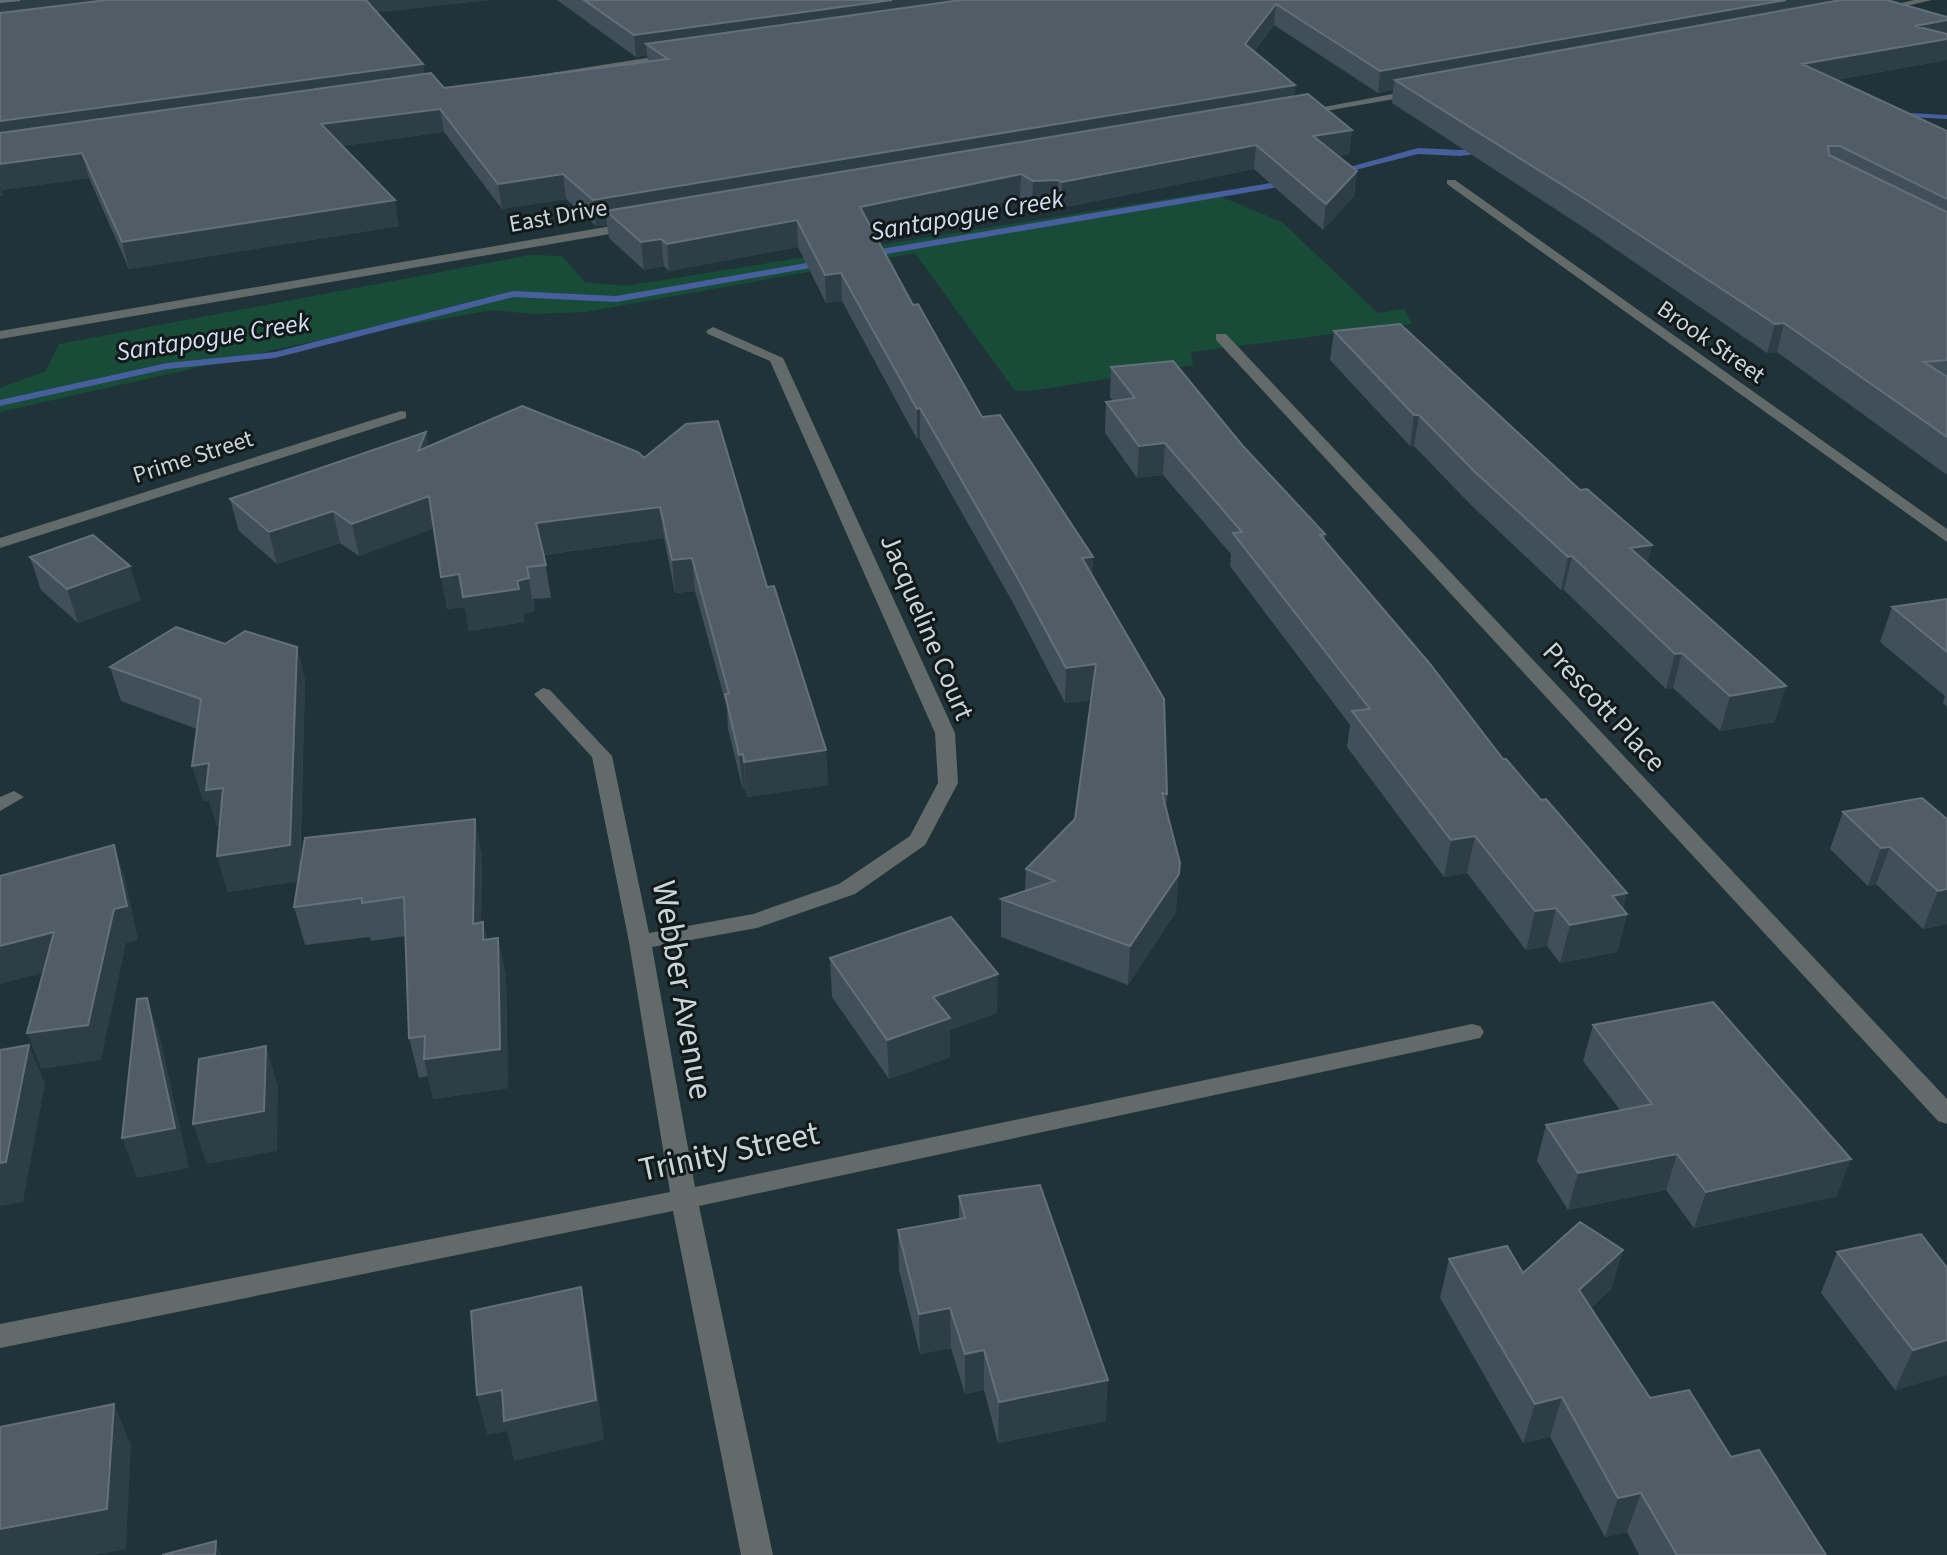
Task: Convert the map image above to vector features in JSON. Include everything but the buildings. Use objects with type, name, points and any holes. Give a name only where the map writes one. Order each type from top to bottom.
[{"type":"street","points":[[1871,11],[1928,0]]},
{"type":"street","points":[[529,77],[684,56]]},
{"type":"street","points":[[1289,114],[1430,90]]},
{"type":"street","name":"Brook Street","points":[[1451,182],[1947,537]]},
{"type":"street","name":"East Drive","points":[[0,335],[644,224]]},
{"type":"street","name":"Jacqueline Court","points":[[640,942],[757,921],[847,889],[918,840],[948,783],[945,733],[776,358],[713,331]]},
{"type":"street","name":"Prescott Place","points":[[1221,337],[1947,1115]]},
{"type":"street","name":"Prime Street","points":[[0,543],[401,415]]},
{"type":"street","name":"Webber Avenue","points":[[543,694],[602,756],[640,942],[684,1199],[757,1555]]},
{"type":"street","name":"Trinity Street","points":[[0,1336],[684,1199],[1472,1032]]},
{"type":"green space","points":[[1210,192],[1282,222],[1378,313],[1404,309],[1412,324],[1191,352],[1193,365],[1015,391],[915,253],[585,312],[532,314],[492,310],[301,344],[0,412],[0,388],[46,371],[59,344],[530,255],[562,256],[585,282],[625,286]]},
{"type":"waterway","name":"Santapogue Creek","points":[[1893,114],[1947,117]]},
{"type":"waterway","name":"Santapogue Creek","points":[[1332,173],[1418,151],[1460,153],[1490,150]]},
{"type":"waterway","name":"Santapogue Creek","points":[[863,255],[1294,182]]},
{"type":"waterway","name":"Santapogue Creek","points":[[0,403],[167,366],[275,355],[513,294],[616,299],[829,262]]}]
